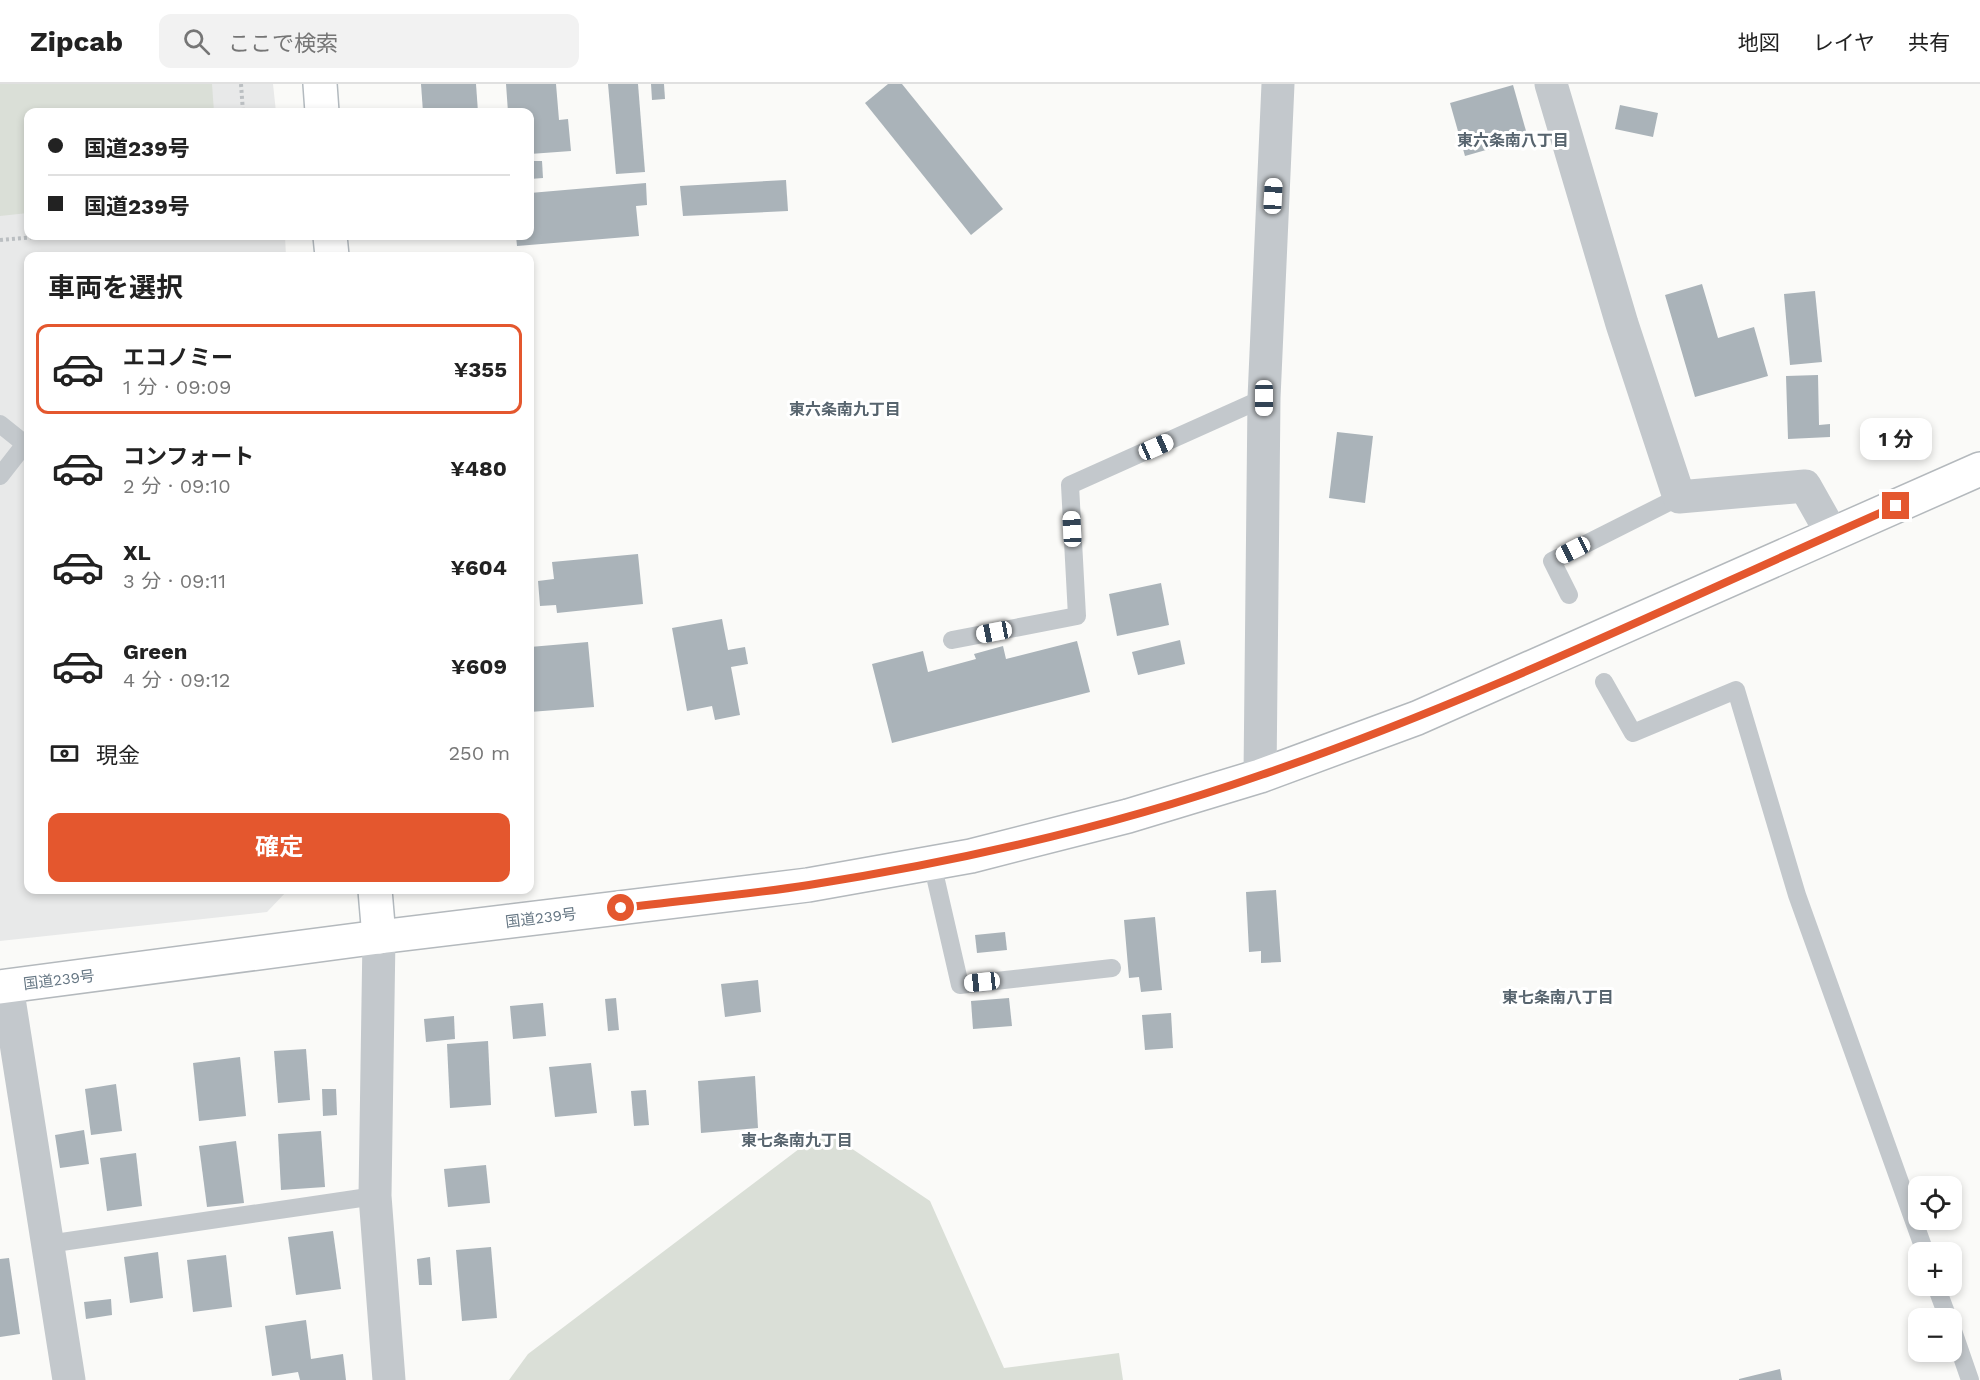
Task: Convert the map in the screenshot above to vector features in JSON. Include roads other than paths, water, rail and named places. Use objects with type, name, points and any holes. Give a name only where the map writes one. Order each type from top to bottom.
[{"type":"main road","points":[[320,84],[322,108]]},
{"type":"main road","name":"国道239号","points":[[4,987],[379,937],[808,885],[932,863],[1128,816],[1260,776],[1417,718],[1980,469]]},
{"type":"main road","points":[[375,894],[379,937]]},
{"type":"street","points":[[1260,776],[1264,398],[1278,84]]},
{"type":"street","points":[[1551,84],[1622,324],[1679,497],[1805,486],[1832,534]]},
{"type":"street","points":[[379,937],[375,1196],[389,1380]]},
{"type":"street","points":[[4,987],[69,1380]]},
{"type":"lane","points":[[952,640],[1077,616],[1070,486],[1264,398]]},
{"type":"lane","points":[[0,424],[24,442]]},
{"type":"lane","points":[[0,476],[24,448]]},
{"type":"lane","points":[[1569,596],[1552,561],[1679,497]]},
{"type":"lane","points":[[1605,681],[1634,733],[1736,690],[1797,895],[1921,1242]]},
{"type":"lane","points":[[932,863],[960,985],[1112,968]]},
{"type":"lane","points":[[48,1244],[375,1196]]},
{"type":"lane","points":[[1962,1357],[1970,1380]]},
{"type":"district","name":"東六条南八丁目","points":[[1513,140]]},
{"type":"district","name":"東六条南九丁目","points":[[845,409]]},
{"type":"district","name":"東七条南八丁目","points":[[1558,997]]},
{"type":"district","name":"東七条南九丁目","points":[[797,1140]]}]
